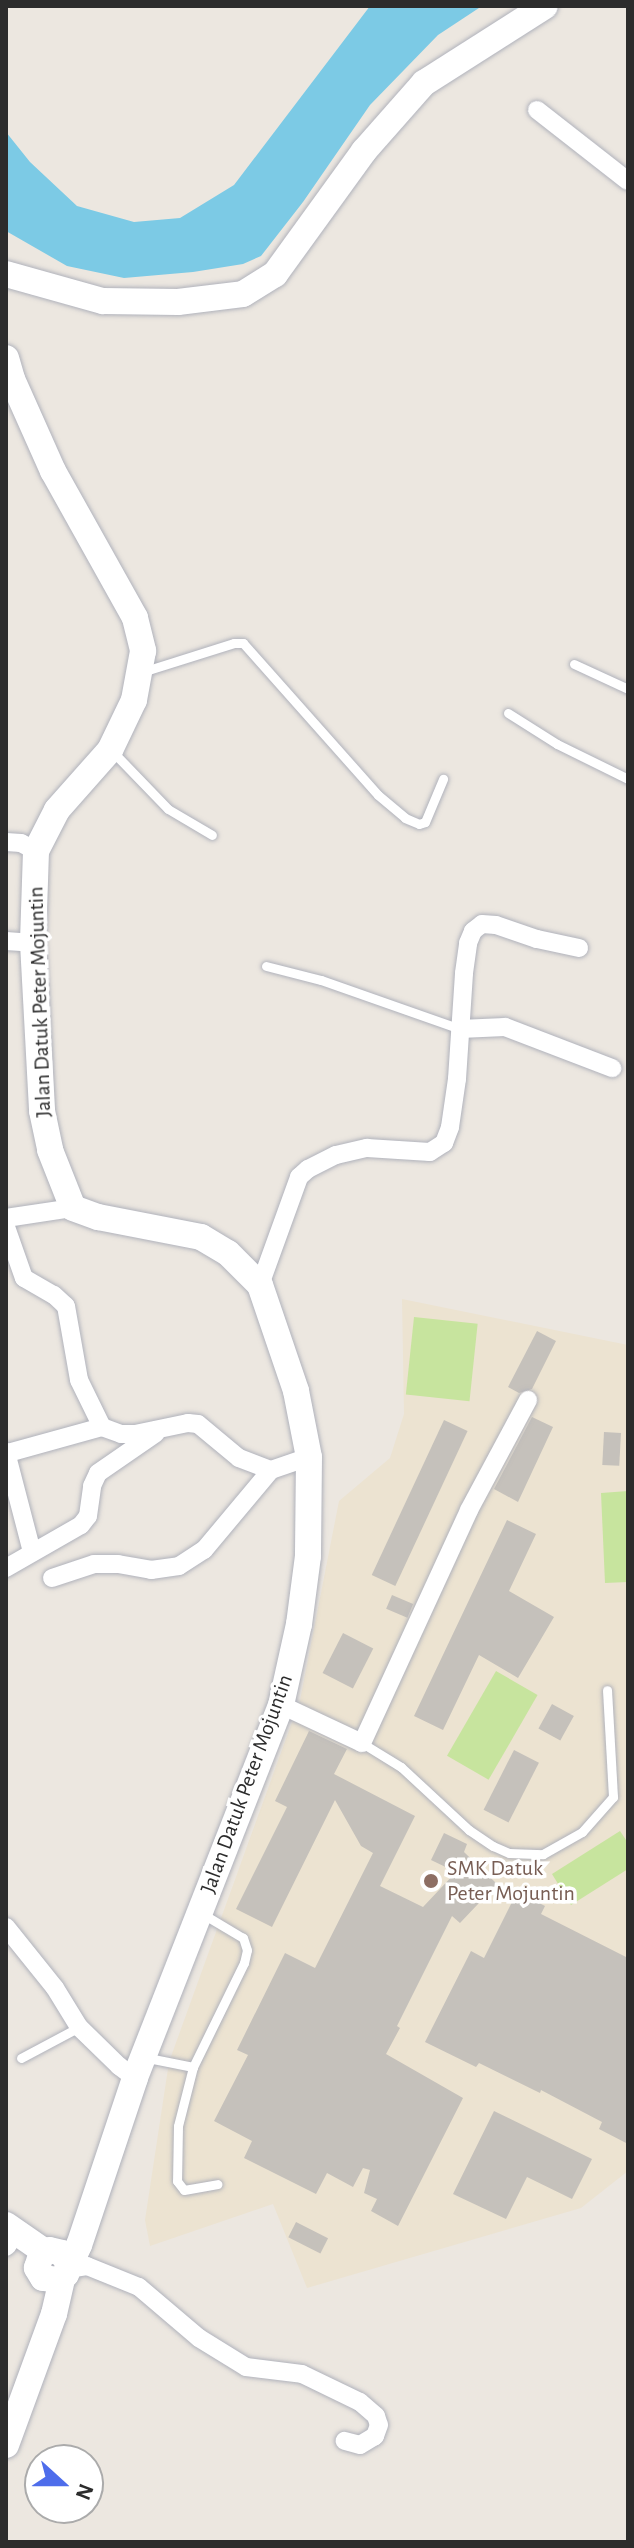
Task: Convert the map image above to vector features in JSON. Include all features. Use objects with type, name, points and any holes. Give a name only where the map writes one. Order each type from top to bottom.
[{"type":"street","points":[[6,274],[103,301],[178,302],[243,294],[275,274],[364,151],[424,83],[545,6]]},
{"type":"street","points":[[537,110],[628,181]]},
{"type":"street","name":"Jalan Datuk Peter Mojuntin","points":[[6,358],[53,471],[135,618],[143,651],[134,700],[110,750],[57,810],[17,845],[21,942],[42,1111],[65,1209],[201,1237],[228,1253],[260,1285],[292,1380],[309,1457],[308,1556],[299,1624],[281,1705],[140,2068],[79,2245],[53,2265],[54,2314],[7,2436]]},
{"type":"street","points":[[260,1285],[299,1177],[308,1169],[336,1155],[367,1148],[430,1152],[444,1143],[453,1109],[468,943],[482,924],[579,948]]},
{"type":"street","points":[[460,1029],[505,1027],[612,1068]]},
{"type":"street","points":[[6,1218],[65,1209]]},
{"type":"street","points":[[6,1227],[24,1278],[54,1295],[66,1306],[79,1380],[102,1427]]},
{"type":"street","points":[[281,1705],[362,1743],[469,1510],[528,1400]]},
{"type":"street","points":[[32,1552],[7,1452],[102,1427],[121,1434],[158,1431],[188,1423],[198,1424],[239,1458],[271,1470]]},
{"type":"street","points":[[6,1568],[81,1525],[88,1516],[92,1486],[98,1473],[158,1431]]},
{"type":"street","points":[[52,1578],[94,1564],[118,1564],[151,1570],[179,1566],[204,1550],[271,1470],[309,1457]]},
{"type":"street","points":[[6,1927],[55,1988],[79,2027],[140,2068]]},
{"type":"street","points":[[7,2235],[53,2265],[87,2266],[139,2287],[199,2338],[246,2367],[302,2374],[360,2402],[376,2416],[379,2425],[375,2436],[360,2445],[345,2441]]},
{"type":"lane","points":[[139,673],[234,643],[243,643],[378,795],[405,818],[419,824],[425,822],[443,779]]},
{"type":"lane","points":[[574,664],[628,689]]},
{"type":"lane","points":[[508,713],[557,744],[628,779]]},
{"type":"lane","points":[[110,750],[168,809],[212,835]]},
{"type":"lane","points":[[266,966],[321,980],[460,1029]]},
{"type":"lane","points":[[362,1743],[401,1767],[469,1830],[493,1846],[509,1853],[543,1854],[582,1832],[613,1797],[607,1690]]},
{"type":"lane","points":[[201,1913],[243,1938],[247,1950],[193,2067],[178,2126],[177,2181],[184,2190],[217,2184]]},
{"type":"lane","points":[[21,2058],[79,2027]]},
{"type":"lane","points":[[140,2068],[193,2067]]},
{"type":"shaded area","name":"SMK Datuk Peter Mojuntin","points":[[402,1299],[628,1345],[628,2171],[581,2208],[307,2288],[273,2204],[150,2246],[145,2220],[169,2062],[300,1700],[339,1501],[390,1458],[404,1414]]},
{"type":"green space","points":[[414,1317],[478,1324],[469,1401],[406,1395]]},
{"type":"green space","points":[[628,1491],[628,1582],[605,1583],[601,1493]]},
{"type":"green space","points":[[496,1671],[538,1695],[489,1780],[447,1756]]},
{"type":"green space","points":[[620,1831],[628,1843],[628,1869],[571,1905],[552,1874]]},
{"type":"water","points":[[370,6],[482,6],[438,35],[370,105],[303,202],[261,256],[243,264],[124,278],[67,266],[6,231],[6,132],[30,162],[77,206],[134,222],[180,218],[234,185]]},
{"type":"building","points":[[537,1331],[556,1341],[532,1389],[519,1393],[508,1387]]},
{"type":"building","points":[[532,1417],[553,1427],[518,1502],[494,1489]]},
{"type":"building","points":[[444,1420],[468,1431],[395,1586],[372,1575]]},
{"type":"building","points":[[604,1432],[621,1433],[619,1466],[602,1465]]},
{"type":"building","points":[[507,1520],[536,1534],[509,1591],[554,1617],[518,1678],[479,1655],[443,1730],[414,1716]]},
{"type":"building","points":[[392,1595],[413,1604],[407,1618],[386,1609]]},
{"type":"building","points":[[343,1633],[373,1648],[353,1689],[323,1673]]},
{"type":"building","points":[[552,1704],[574,1716],[560,1741],[538,1728]]},
{"type":"building","points":[[309,1731],[347,1749],[334,1774],[415,1816],[380,1886],[423,1907],[456,1872],[431,1860],[444,1833],[467,1844],[464,1852],[497,1884],[460,1923],[452,1916],[386,2054],[463,2098],[398,2226],[371,2211],[377,2199],[364,2193],[370,2170],[363,2168],[353,2187],[327,2173],[316,2194],[244,2158],[252,2141],[214,2121],[248,2055],[237,2050],[285,1953],[315,1968],[373,1853],[361,1846],[335,1800],[272,1927],[236,1909],[287,1807],[275,1801]]},
{"type":"building","points":[[514,1750],[539,1763],[509,1822],[484,1810]]},
{"type":"building","points":[[517,1892],[545,1906],[541,1914],[628,1958],[628,2144],[599,2129],[602,2122],[541,2090],[540,2093],[479,2063],[476,2067],[425,2042],[471,1951],[484,1958]]},
{"type":"building","points":[[494,2111],[592,2159],[572,2199],[527,2177],[506,2219],[453,2194]]},
{"type":"building","points":[[296,2222],[328,2238],[320,2253],[288,2237]]},
{"type":"place","name":"SMK Datuk Peter Mojuntin","points":[[431,1881]]}]
